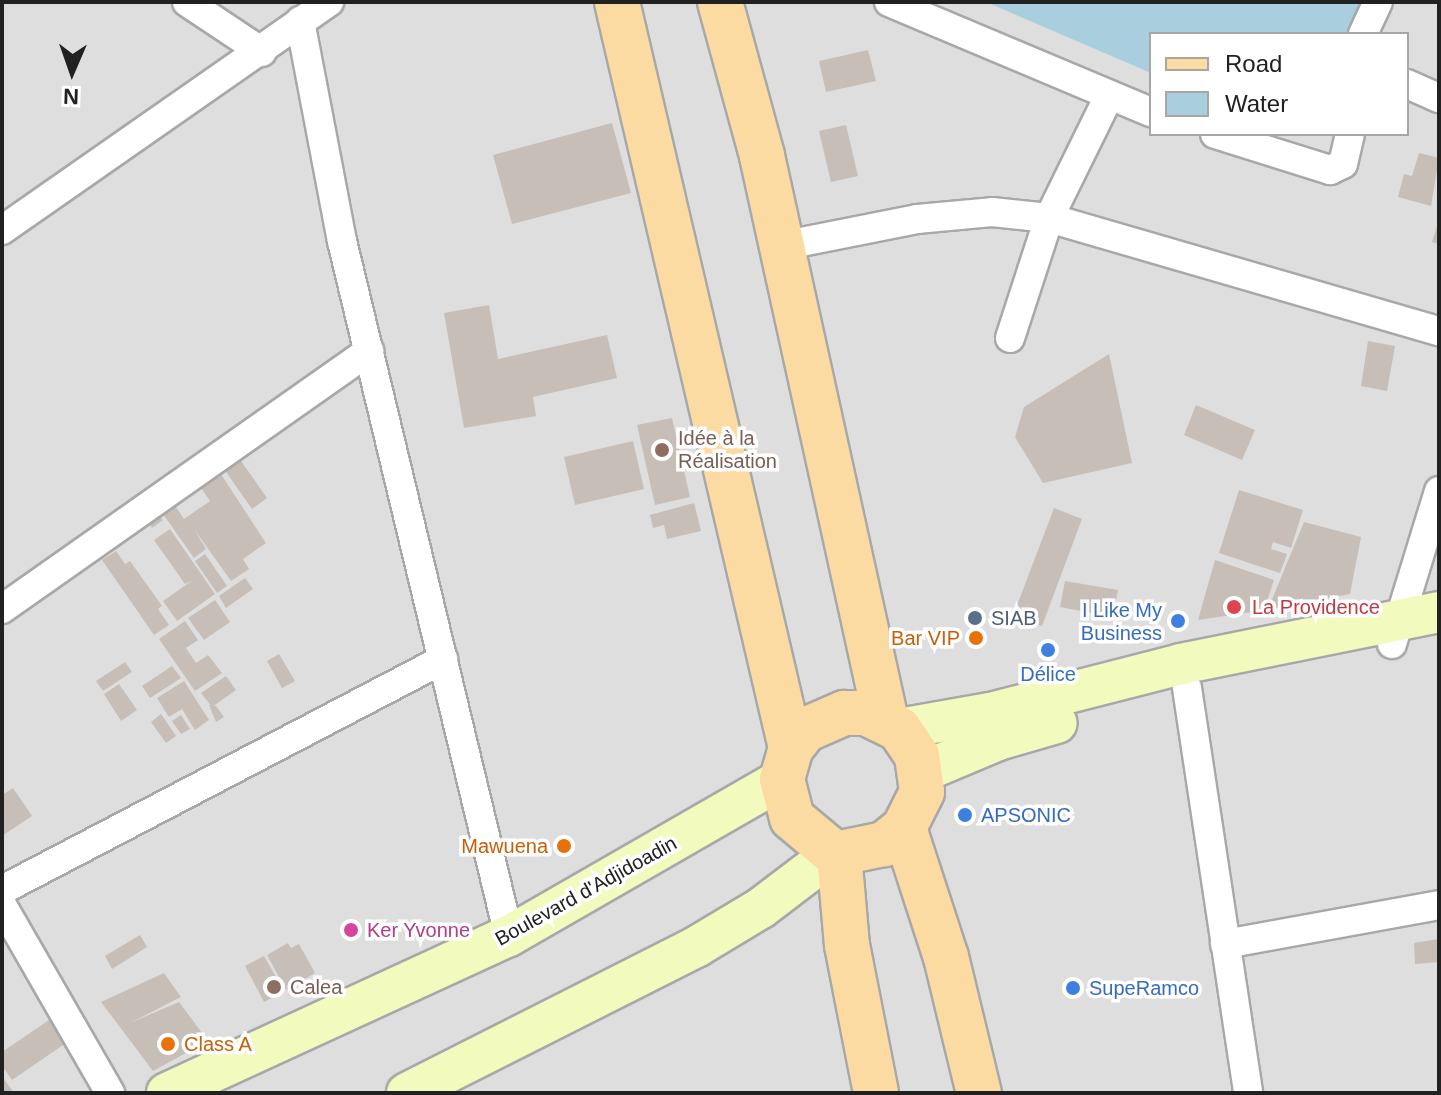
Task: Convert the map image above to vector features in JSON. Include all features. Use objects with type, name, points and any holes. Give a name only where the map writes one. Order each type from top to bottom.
[{"type":"main road","points":[[617,2],[786,763],[792,818],[836,854],[849,958],[876,1093]]},
{"type":"main road","points":[[407,1093],[696,947],[761,908],[836,854],[884,844],[904,828],[919,802],[922,772],[892,725],[781,246],[720,2]]},
{"type":"main road","points":[[922,772],[998,740],[1396,632],[1439,612]]},
{"type":"main road","points":[[786,763],[823,718],[844,713],[892,725],[1396,632],[1439,635]]},
{"type":"main road","name":"Boulevard d'Adjidoadin","points":[[167,1093],[509,936],[786,763]]},
{"type":"main road","points":[[904,828],[946,957],[979,1093]]},
{"type":"street","points":[[187,2],[262,52]]},
{"type":"street","points":[[2,230],[262,52],[329,2]]},
{"type":"street","points":[[889,2],[1108,98],[1149,111]]},
{"type":"street","points":[[1364,32],[1378,2]]},
{"type":"street","points":[[300,21],[369,351],[509,936]]},
{"type":"street","points":[[1409,85],[1439,98]]},
{"type":"street","points":[[1010,338],[1049,218],[1108,98]]},
{"type":"street","points":[[1221,136],[1330,170],[1343,164],[1350,136]]},
{"type":"street","points":[[781,246],[917,219],[992,212],[1049,218],[1439,331]]},
{"type":"street","points":[[2,609],[369,351]]},
{"type":"street","points":[[1396,632],[1439,491]]},
{"type":"street","points":[[2,890],[443,659]]},
{"type":"street","points":[[1187,688],[1248,1093]]},
{"type":"street","points":[[2,905],[110,1093]]},
{"type":"street","points":[[1225,944],[1439,905]]},
{"type":"shaded area","points":[[2,2],[1439,2],[1439,1093],[2,1093]]},
{"type":"water","points":[[986,2],[1361,2],[1356,32],[1149,32],[1149,72]]},
{"type":"building","points":[[868,50],[876,81],[826,92],[819,61]]},
{"type":"building","points":[[612,123],[631,193],[512,224],[493,155]]},
{"type":"building","points":[[846,125],[858,176],[831,182],[819,131]]},
{"type":"building","points":[[1419,153],[1439,158],[1431,206],[1398,197],[1404,174],[1412,176]]},
{"type":"building","points":[[1439,223],[1439,244],[1432,242]]},
{"type":"building","points":[[489,305],[498,359],[607,335],[617,378],[533,397],[536,416],[464,428],[444,313]]},
{"type":"building","points":[[1368,341],[1395,346],[1387,391],[1361,386]]},
{"type":"building","points":[[1109,354],[1132,463],[1043,483],[1015,437],[1024,407]]},
{"type":"building","points":[[1196,405],[1255,430],[1242,460],[1184,435]]},
{"type":"building","points":[[672,418],[690,497],[655,505],[637,425]]},
{"type":"building","points":[[633,441],[644,489],[575,505],[564,457]]},
{"type":"building","points":[[234,451],[267,498],[252,509],[219,462]]},
{"type":"building","points":[[215,465],[266,543],[243,559],[249,569],[231,581],[194,529],[206,549],[194,558],[156,504],[168,495],[184,519],[210,501],[195,479]]},
{"type":"building","points":[[1239,490],[1303,510],[1291,548],[1273,542],[1271,549],[1287,554],[1280,573],[1219,553]]},
{"type":"building","points":[[694,503],[701,531],[667,539],[664,525],[653,528],[650,515]]},
{"type":"building","points":[[153,507],[163,520],[152,528],[143,514]]},
{"type":"building","points":[[1054,508],[1082,519],[1042,626],[1013,616]]},
{"type":"building","points":[[1304,522],[1361,537],[1350,594],[1268,609]]},
{"type":"building","points":[[170,529],[215,594],[177,621],[163,601],[193,580],[185,584],[154,540]]},
{"type":"building","points":[[116,551],[125,564],[130,561],[162,606],[158,609],[169,625],[154,635],[102,560]]},
{"type":"building","points":[[205,554],[227,586],[217,593],[195,561]]},
{"type":"building","points":[[1215,560],[1274,580],[1264,610],[1198,620]]},
{"type":"building","points":[[245,578],[253,589],[226,608],[219,596]]},
{"type":"building","points":[[1065,581],[1118,590],[1113,617],[1060,607]]},
{"type":"building","points":[[215,600],[230,622],[204,640],[188,618]]},
{"type":"building","points":[[185,621],[198,640],[186,648],[196,663],[208,655],[222,673],[195,691],[159,639]]},
{"type":"building","points":[[279,654],[295,681],[282,688],[267,661]]},
{"type":"building","points":[[125,662],[132,672],[103,691],[96,681]]},
{"type":"building","points":[[172,666],[181,678],[150,698],[142,686]]},
{"type":"building","points":[[226,676],[236,690],[212,707],[201,693]]},
{"type":"building","points":[[184,681],[209,720],[195,730],[182,709],[169,717],[157,698]]},
{"type":"building","points":[[119,684],[137,710],[121,721],[104,694]]},
{"type":"building","points":[[209,705],[216,706],[224,717],[216,722]]},
{"type":"building","points":[[161,714],[176,736],[166,743],[151,722]]},
{"type":"building","points":[[181,715],[190,729],[181,734],[172,721]]},
{"type":"building","points":[[13,788],[32,816],[2,836],[2,795]]},
{"type":"building","points":[[140,935],[147,947],[112,969],[105,956]]},
{"type":"building","points":[[1438,939],[1439,962],[1415,964],[1414,943]]},
{"type":"building","points":[[288,943],[291,948],[299,944],[315,973],[286,990],[267,955]]},
{"type":"building","points":[[264,956],[284,991],[264,1002],[245,966]]},
{"type":"building","points":[[164,973],[181,997],[130,1023],[179,1002],[208,1041],[153,1071],[101,1002]]},
{"type":"building","points":[[49,1020],[66,1043],[12,1080],[2,1066],[2,1052]]},
{"type":"building","points":[[2,1076],[14,1093],[2,1093]]},
{"type":"place","name":"Idée à la Réalisation","points":[[662,450]]},
{"type":"place","name":"La Providence","points":[[1234,607]]},
{"type":"place","name":"SIAB","points":[[975,618]]},
{"type":"place","name":"I Like My Business","points":[[1178,621]]},
{"type":"place","name":"Bar VIP","points":[[976,638]]},
{"type":"place","name":"Délice","points":[[1048,650]]},
{"type":"place","name":"APSONIC","points":[[965,815]]},
{"type":"place","name":"Mawuena","points":[[564,846]]},
{"type":"place","name":"Ker Yvonne","points":[[351,930]]},
{"type":"place","name":"Calea","points":[[274,987]]},
{"type":"place","name":"SupeRamco","points":[[1073,988]]},
{"type":"place","name":"Class A","points":[[168,1044]]}]
